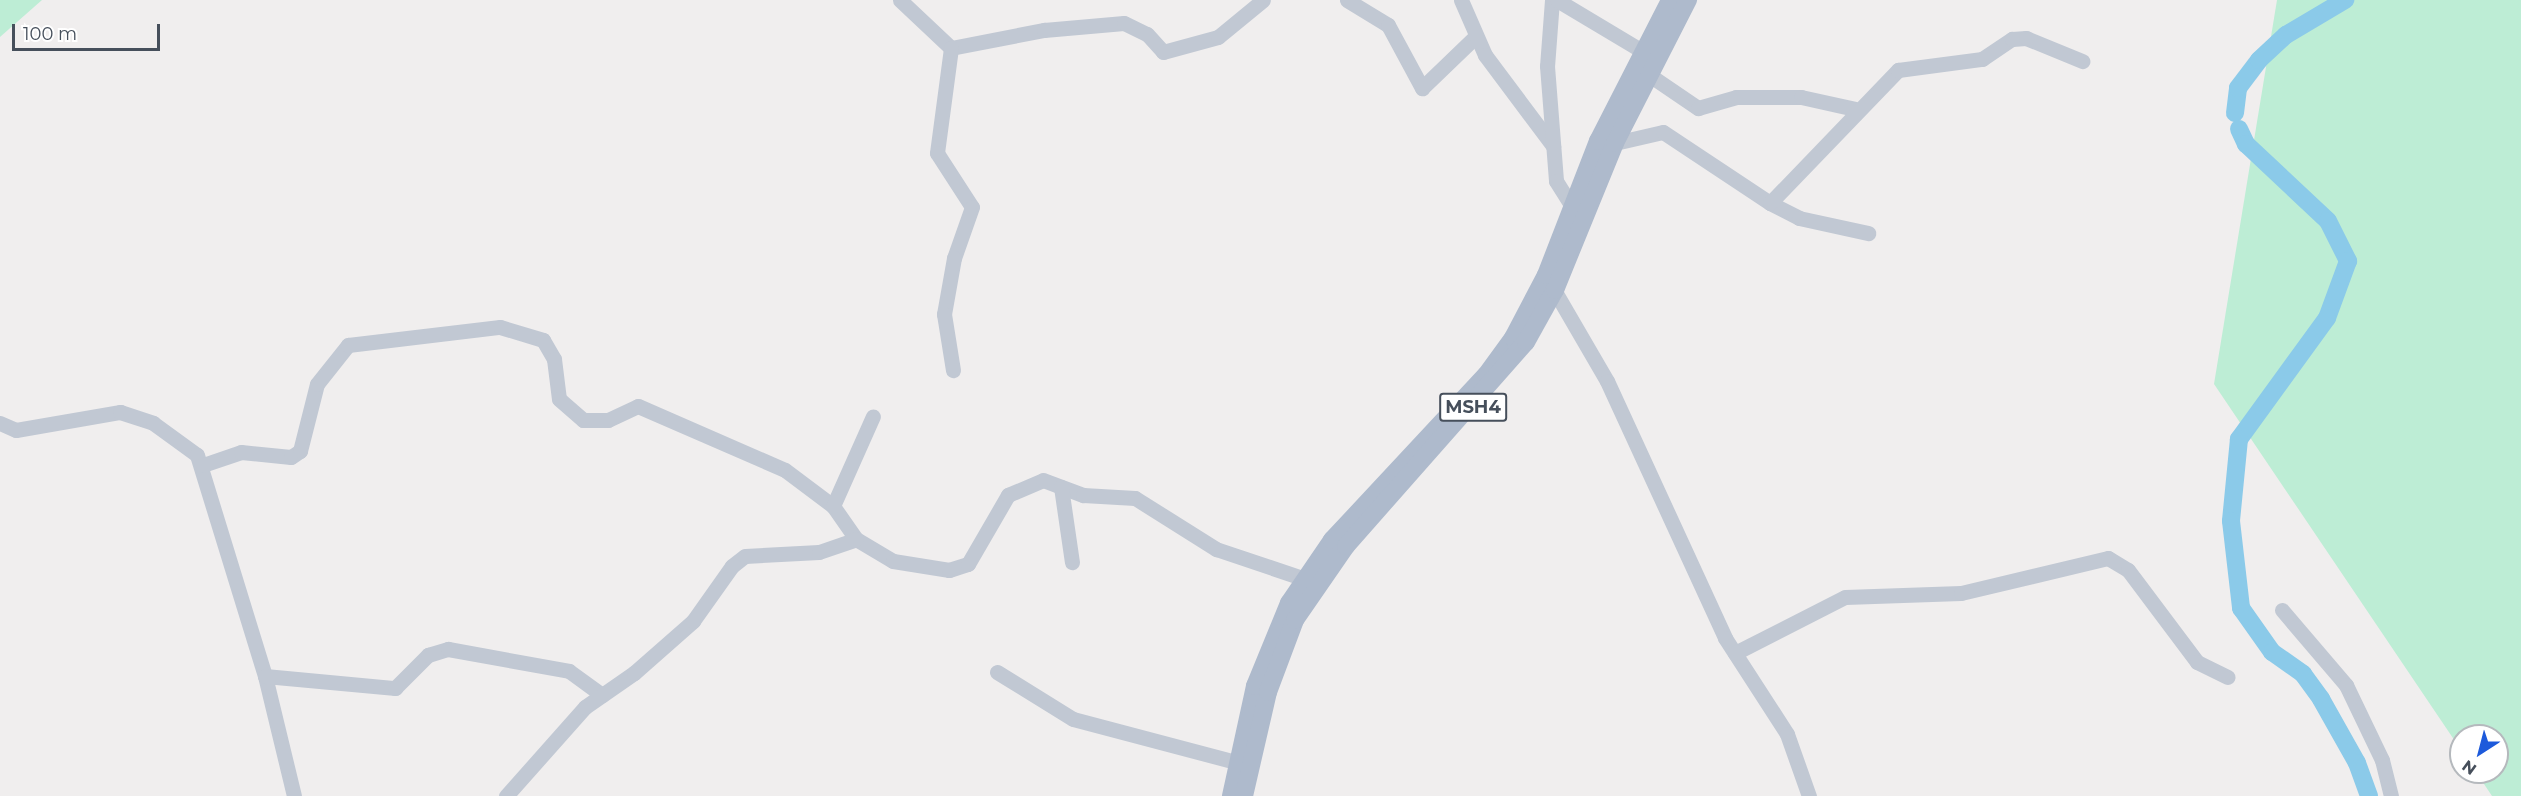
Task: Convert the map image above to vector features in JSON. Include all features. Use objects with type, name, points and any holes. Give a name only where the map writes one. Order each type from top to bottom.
[{"type":"main road","name":"MSH4","points":[[1231,796],[1282,648],[1310,581],[1496,382],[1550,283],[1576,214],[1670,0]]},
{"type":"main road","name":"MSH4","points":[[1576,214],[1615,143],[1643,64],[1688,0]]},
{"type":"main road","name":"MSH4","points":[[1244,763],[1244,796]]},
{"type":"street","points":[[900,0],[951,48]]},
{"type":"street","points":[[951,48],[1044,30],[1124,23],[1147,34],[1155,48],[1172,52],[1218,37],[1263,0]]},
{"type":"street","points":[[1347,0],[1388,25],[1422,88],[1476,36]]},
{"type":"street","points":[[1461,0],[1476,36],[1517,103],[1553,146]]},
{"type":"street","points":[[1552,0],[1547,66],[1556,182],[1576,214]]},
{"type":"street","points":[[1557,0],[1698,108],[1736,97],[1801,97],[1856,109]]},
{"type":"street","points":[[1770,203],[1856,109],[1898,70],[1982,59],[2012,39],[2040,41],[2082,62]]},
{"type":"street","points":[[951,48],[937,153],[972,207],[954,258],[944,314],[953,370]]},
{"type":"street","points":[[1615,143],[1663,132],[1770,203],[1799,218],[1868,233]]},
{"type":"street","points":[[1550,283],[1607,381],[1735,653],[1787,734],[1809,796]]},
{"type":"street","points":[[203,465],[241,452],[291,457],[300,451],[317,384],[348,345],[500,327],[543,340],[554,359],[559,399],[583,420],[608,420],[628,407],[647,409],[785,470],[833,506],[856,539],[893,561],[949,570],[968,564],[1008,495],[1021,485],[1043,480],[1083,495],[1135,498],[1216,549],[1310,581]]},
{"type":"street","points":[[0,423],[16,430],[120,412],[175,435],[203,465],[265,676],[294,796]]},
{"type":"street","points":[[833,506],[873,416]]},
{"type":"street","points":[[1061,487],[1072,562]]},
{"type":"street","points":[[506,796],[585,707],[693,621],[732,566],[745,556],[819,552],[856,539]]},
{"type":"street","points":[[1735,653],[1850,596],[1961,593],[2108,558],[2128,570],[2197,662],[2228,677]]},
{"type":"street","points":[[2282,610],[2346,686],[2382,760],[2391,796]]},
{"type":"street","points":[[265,676],[395,688],[428,655],[448,649],[569,671],[602,695]]},
{"type":"street","points":[[998,672],[1073,719],[1244,763]]},
{"type":"green space","points":[[0,0],[42,0],[0,37]]},
{"type":"green space","points":[[2277,0],[2521,0],[2521,796],[2492,796],[2484,784],[2509,784],[2509,724],[2449,724],[2449,732],[2214,384]]},
{"type":"waterway","points":[[2235,113],[2238,88],[2259,60],[2286,35],[2345,0]]},
{"type":"waterway","points":[[2239,129],[2246,144],[2328,221],[2348,261],[2327,318],[2239,439],[2231,521],[2241,608],[2272,652],[2303,674],[2321,699],[2357,763],[2369,796]]}]
